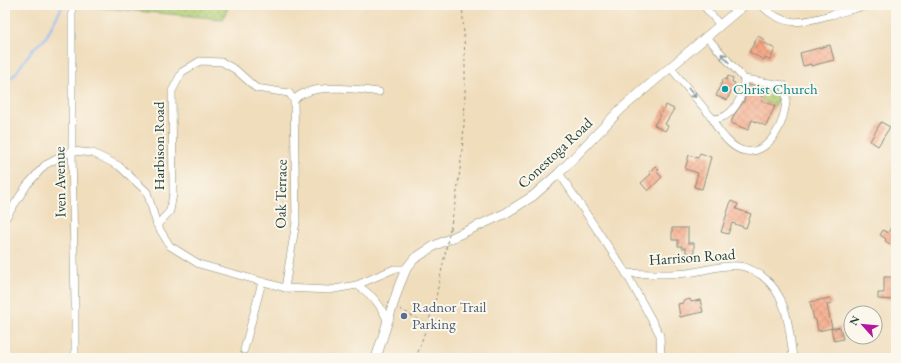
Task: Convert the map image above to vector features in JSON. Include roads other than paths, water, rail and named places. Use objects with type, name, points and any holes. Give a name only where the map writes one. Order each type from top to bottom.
[{"type":"main road","name":"Conestoga Road","points":[[376,358],[399,286],[406,269],[414,259],[426,250],[506,213],[533,196],[559,173],[621,109],[744,5]]},
{"type":"street","name":"Iven Avenue","points":[[72,5],[72,151],[75,358]]},
{"type":"street","points":[[704,5],[720,25]]},
{"type":"street","points":[[761,5],[780,18],[791,22],[805,22],[869,5]]},
{"type":"street","points":[[670,67],[713,119],[714,124],[732,145],[740,150],[749,152],[761,149],[767,145],[775,137],[783,121],[787,99],[786,88],[784,85],[780,84],[744,78],[706,36]]},
{"type":"street","name":"Harbison Road","points":[[157,224],[170,211],[173,194],[172,91],[182,72],[200,61],[222,62],[236,70],[256,88],[289,93],[294,100]]},
{"type":"street","points":[[713,119],[719,119],[728,114],[734,108],[742,94],[744,78]]},
{"type":"street","points":[[294,100],[305,93],[317,90],[362,89],[380,92]]},
{"type":"street","name":"Oak Terrace","points":[[285,288],[296,222],[294,100]]},
{"type":"street","points":[[5,219],[27,185],[45,165],[72,151],[93,154],[119,166],[147,192],[157,224],[170,246],[199,264],[285,288],[329,290],[357,285],[394,269],[406,269]]},
{"type":"street","points":[[559,173],[626,273],[660,336],[661,358]]},
{"type":"street","name":"Harrison Road","points":[[626,273],[689,273],[721,266],[738,266],[753,270],[773,286],[780,297],[789,329],[793,358]]},
{"type":"street","points":[[244,350],[262,282]]},
{"type":"street","points":[[357,285],[375,298],[381,306],[387,320]]},
{"type":"waterway","points":[[5,83],[16,73],[35,47],[45,39],[63,5]]},
{"type":"place","name":"Christ Church","points":[[725,89]]},
{"type":"place","name":"Radnor Trail Parking","points":[[404,316]]}]
